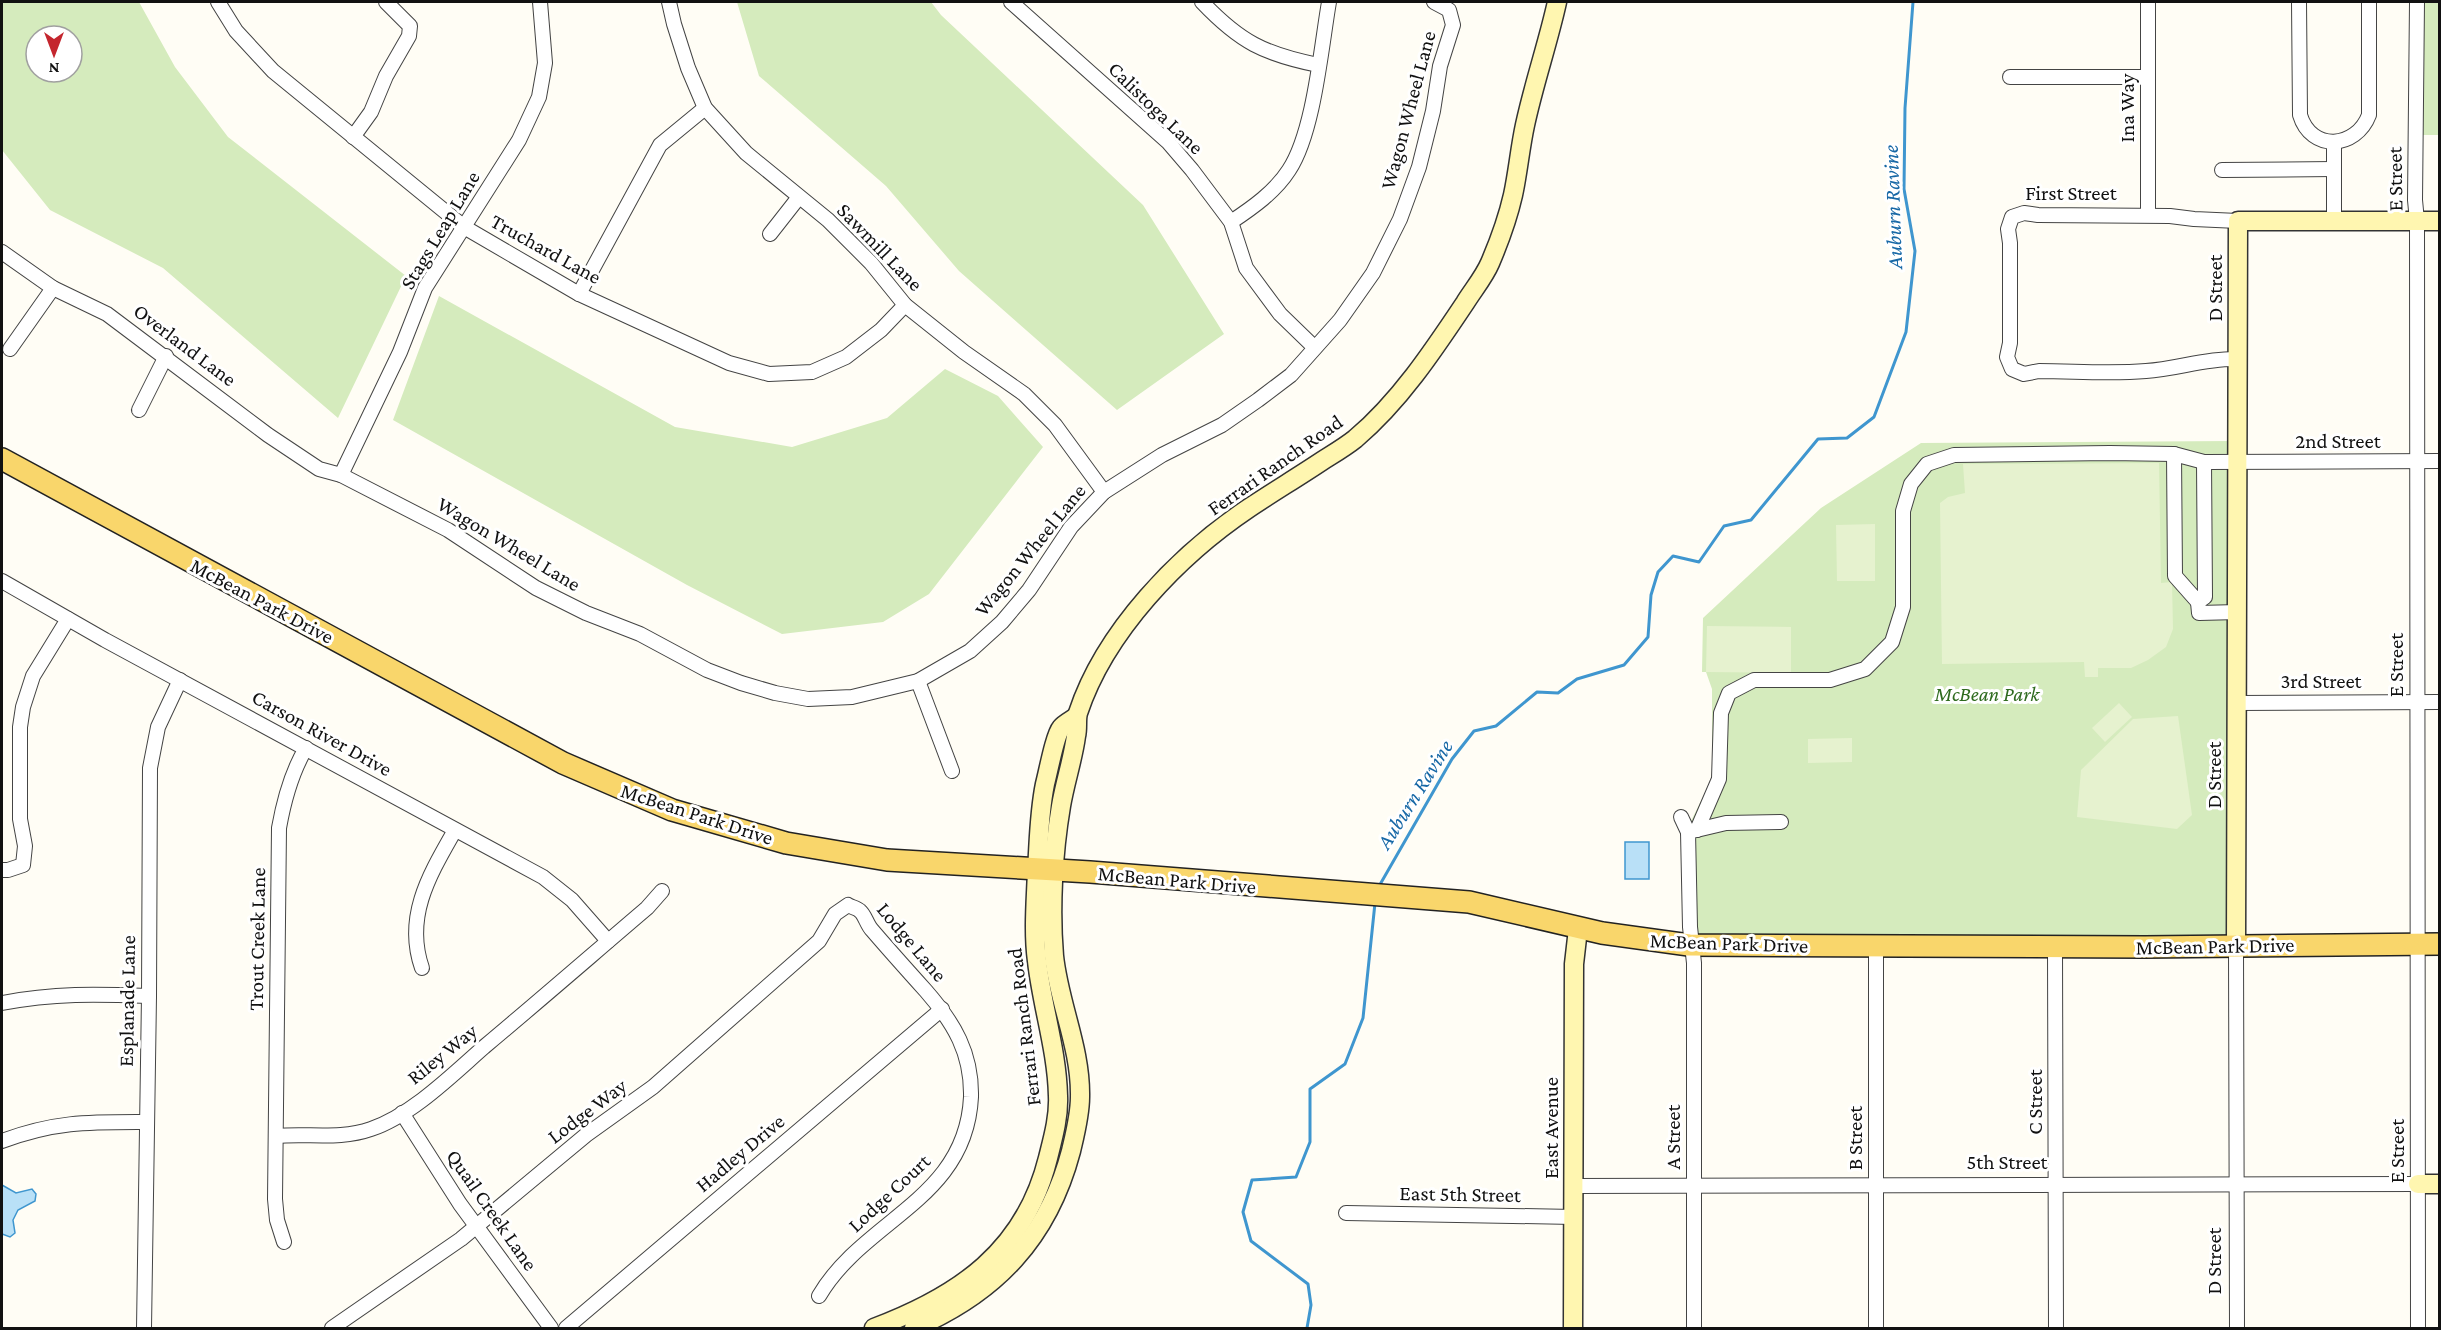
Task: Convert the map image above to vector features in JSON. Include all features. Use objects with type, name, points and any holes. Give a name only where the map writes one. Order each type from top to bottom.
[{"type":"main road","name":"Ferrari Ranch Road","points":[[874,1329],[926,1306],[989,1263],[1011,1239],[1026,1215],[1044,1175],[1055,1131],[1058,1097],[1054,1053],[1036,959],[1035,920],[1057,833],[1077,734],[1077,717],[1095,676],[1118,635],[1133,614],[1168,575],[1247,509],[1355,440],[1401,392],[1442,339],[1489,266],[1513,197],[1525,125],[1557,2]]},
{"type":"main road","name":"First Street","points":[[2238,220],[2439,221]]},
{"type":"main road","name":"D Street","points":[[2236,947],[2238,220]]},
{"type":"main road","name":"McBean Park Drive","points":[[2,459],[562,763],[672,810],[786,843],[887,860],[1469,902],[1624,938],[1692,945],[2236,947],[2282,944],[2439,944]]},
{"type":"main road","name":"Ferrari Ranch Road","points":[[914,1329],[964,1303],[999,1275],[1023,1250],[1046,1219],[1063,1181],[1076,1133],[1080,1096],[1076,1047],[1059,988],[1054,958],[1053,920],[1046,870]]},
{"type":"main road","name":"East Avenue","points":[[1573,1329],[1574,964],[1578,928]]},
{"type":"main road","name":"5th Street","points":[[2418,1184],[2439,1184]]},
{"type":"street","name":"Truchard Lane","points":[[218,2],[236,31],[273,71],[464,226],[579,294],[729,363],[769,374],[812,372],[846,357],[881,330],[905,304]]},
{"type":"street","points":[[352,137],[371,112],[386,76],[409,36],[410,26],[386,2]]},
{"type":"street","name":"Stags Leap Lane","points":[[341,475],[400,352],[425,288],[519,140],[539,97],[545,63],[540,2]]},
{"type":"street","name":"Sawmill Lane","points":[[669,2],[685,57],[705,108],[746,153],[828,220],[871,263],[905,304],[964,352],[1024,394],[1055,426],[1104,492]]},
{"type":"street","name":"Calistoga Lane","points":[[1011,2],[1168,142],[1231,222],[1246,268],[1280,314],[1314,347]]},
{"type":"street","points":[[1202,2],[1231,31],[1249,43],[1269,52],[1318,65]]},
{"type":"street","points":[[1231,222],[1259,201],[1289,171],[1301,146],[1329,2]]},
{"type":"street","name":"Wagon Wheel Lane","points":[[341,475],[448,530],[536,588],[586,613],[640,634],[707,670],[741,683],[775,693],[808,699],[852,697],[918,681],[970,651],[1002,622],[1029,590],[1071,527],[1104,492],[1162,455],[1222,425],[1258,400],[1291,375],[1340,320],[1373,273],[1400,219],[1419,167],[1433,111],[1440,66],[1452,24],[1449,10],[1434,2]]},
{"type":"street","name":"Ina Way","points":[[2148,2],[2148,215]]},
{"type":"street","points":[[2299,2],[2300,115],[2305,126],[2314,136],[2334,142],[2355,135],[2364,126],[2369,115],[2370,2]]},
{"type":"street","name":"E Street","points":[[2417,2],[2418,88],[2415,131],[2418,1329]]},
{"type":"street","points":[[2010,77],[2148,77]]},
{"type":"street","points":[[579,294],[660,145],[705,108]]},
{"type":"street","points":[[2334,142],[2334,221]]},
{"type":"street","points":[[2222,170],[2334,169]]},
{"type":"street","points":[[770,234],[799,197]]},
{"type":"street","name":"First Street","points":[[2237,359],[2199,362],[2170,369],[2143,371],[2039,371],[2024,374],[2012,369],[2007,357],[2010,343],[2008,229],[2012,217],[2024,213],[2148,215],[2238,220]]},
{"type":"street","name":"Overland Lane","points":[[2,252],[53,288],[107,314],[166,356],[268,435],[319,469],[341,475]]},
{"type":"street","points":[[10,349],[53,288]]},
{"type":"street","points":[[139,410],[166,356]]},
{"type":"street","points":[[2174,454],[2175,576],[2198,602],[2199,613],[2238,612]]},
{"type":"street","name":"2nd Street","points":[[1693,831],[1719,779],[1721,713],[1729,693],[1754,680],[1830,680],[1865,669],[1892,642],[1903,607],[1903,511],[1911,484],[1928,464],[1954,455],[2174,454],[2204,462],[2439,461]]},
{"type":"street","points":[[2198,602],[2205,597],[2204,462]]},
{"type":"street","name":"Carson River Drive","points":[[2,581],[543,877],[572,900],[608,941]]},
{"type":"street","points":[[2,870],[23,865],[26,846],[20,819],[20,727],[23,707],[33,676],[68,619]]},
{"type":"street","name":"Esplanade Lane","points":[[144,1329],[150,768],[158,727],[180,680]]},
{"type":"street","points":[[918,681],[952,771]]},
{"type":"street","name":"3rd Street","points":[[2238,703],[2439,702]]},
{"type":"street","name":"Trout Creek Lane","points":[[284,1242],[277,1220],[279,828],[284,800],[298,762],[306,748]]},
{"type":"street","points":[[1681,817],[1693,831],[1726,823],[1781,822]]},
{"type":"street","points":[[422,968],[416,950],[416,929],[421,901],[428,879],[455,830]]},
{"type":"street","name":"A Street","points":[[1693,831],[1694,1329]]},
{"type":"street","name":"Riley Way","points":[[276,1136],[358,1134],[383,1125],[402,1113],[443,1082],[647,908],[662,891]]},
{"type":"street","name":"Lodge Lane","points":[[848,905],[861,911],[870,927],[942,1009]]},
{"type":"street","name":"Lodge Way","points":[[332,1329],[476,1227],[586,1135],[653,1087],[819,941],[834,915],[848,905]]},
{"type":"street","name":"B Street","points":[[1876,947],[1876,1329]]},
{"type":"street","name":"C Street","points":[[2055,947],[2056,1329]]},
{"type":"street","name":"D Street","points":[[2236,947],[2237,1329]]},
{"type":"street","points":[[2,1003],[41,995],[84,993],[149,996]]},
{"type":"street","name":"Lodge Court","points":[[819,1296],[829,1279],[846,1260],[936,1183],[959,1151],[970,1113],[971,1082],[964,1046],[942,1009]]},
{"type":"street","name":"Hadley Drive","points":[[566,1329],[942,1009]]},
{"type":"street","name":"Quail Creek Lane","points":[[402,1113],[476,1227],[551,1329]]},
{"type":"street","points":[[2,1141],[57,1124],[146,1122]]},
{"type":"street","name":"5th Street","points":[[1574,1186],[2418,1184]]},
{"type":"street","name":"East 5th Street","points":[[1346,1213],[1574,1217]]},
{"type":"green space","points":[[2,2],[139,2],[175,67],[228,137],[406,276],[338,418],[163,268],[50,210],[2,150]]},
{"type":"green space","points":[[737,2],[931,2],[941,15],[1143,205],[1224,334],[1117,410],[959,271],[886,186],[759,76]]},
{"type":"green space","points":[[2419,2],[2439,2],[2439,135],[2417,135]]},
{"type":"green space","points":[[439,296],[675,427],[792,447],[887,418],[945,369],[998,396],[1043,447],[929,594],[883,622],[782,634],[687,585],[393,420]]},
{"type":"green space","name":"McBean Park","points":[[2234,441],[2233,940],[1690,939],[1687,829],[1712,779],[1712,689],[1706,672],[1702,672],[1703,618],[1821,508],[1921,443]]},
{"type":"green space","points":[[2159,463],[2161,583],[2172,582],[2173,629],[2166,647],[2148,660],[2131,668],[2098,668],[2098,677],[2085,677],[2084,662],[1942,664],[1940,503],[1948,497],[1965,493],[1963,464]]},
{"type":"green space","points":[[1875,524],[1875,581],[1837,581],[1836,525]]},
{"type":"green space","points":[[1707,626],[1791,627],[1791,673],[1706,672]]},
{"type":"green space","points":[[2119,703],[2132,717],[2105,742],[2092,728]]},
{"type":"green space","points":[[2178,716],[2192,815],[2177,829],[2077,817],[2081,770],[2133,719]]},
{"type":"green space","points":[[1852,738],[1852,762],[1808,763],[1808,739]]},
{"type":"water","points":[[1625,842],[1649,842],[1649,879],[1625,879]]},
{"type":"water","points":[[2,1185],[16,1193],[32,1189],[36,1194],[35,1201],[18,1210],[13,1220],[15,1233],[10,1237],[2,1234]]},
{"type":"waterway","name":"Auburn Ravine","points":[[1378,888],[1452,759],[1474,731],[1496,726],[1537,692],[1558,693],[1577,679],[1624,665],[1648,637],[1651,595],[1658,572],[1673,556],[1699,562],[1724,526],[1751,520],[1818,439],[1847,438],[1874,417],[1906,332],[1915,251],[1904,189],[1905,108],[1913,2]]},
{"type":"waterway","name":"Auburn Ravine","points":[[1307,1328],[1311,1305],[1308,1284],[1251,1241],[1243,1212],[1252,1180],[1296,1177],[1310,1142],[1310,1089],[1345,1064],[1363,1018],[1375,903]]}]
